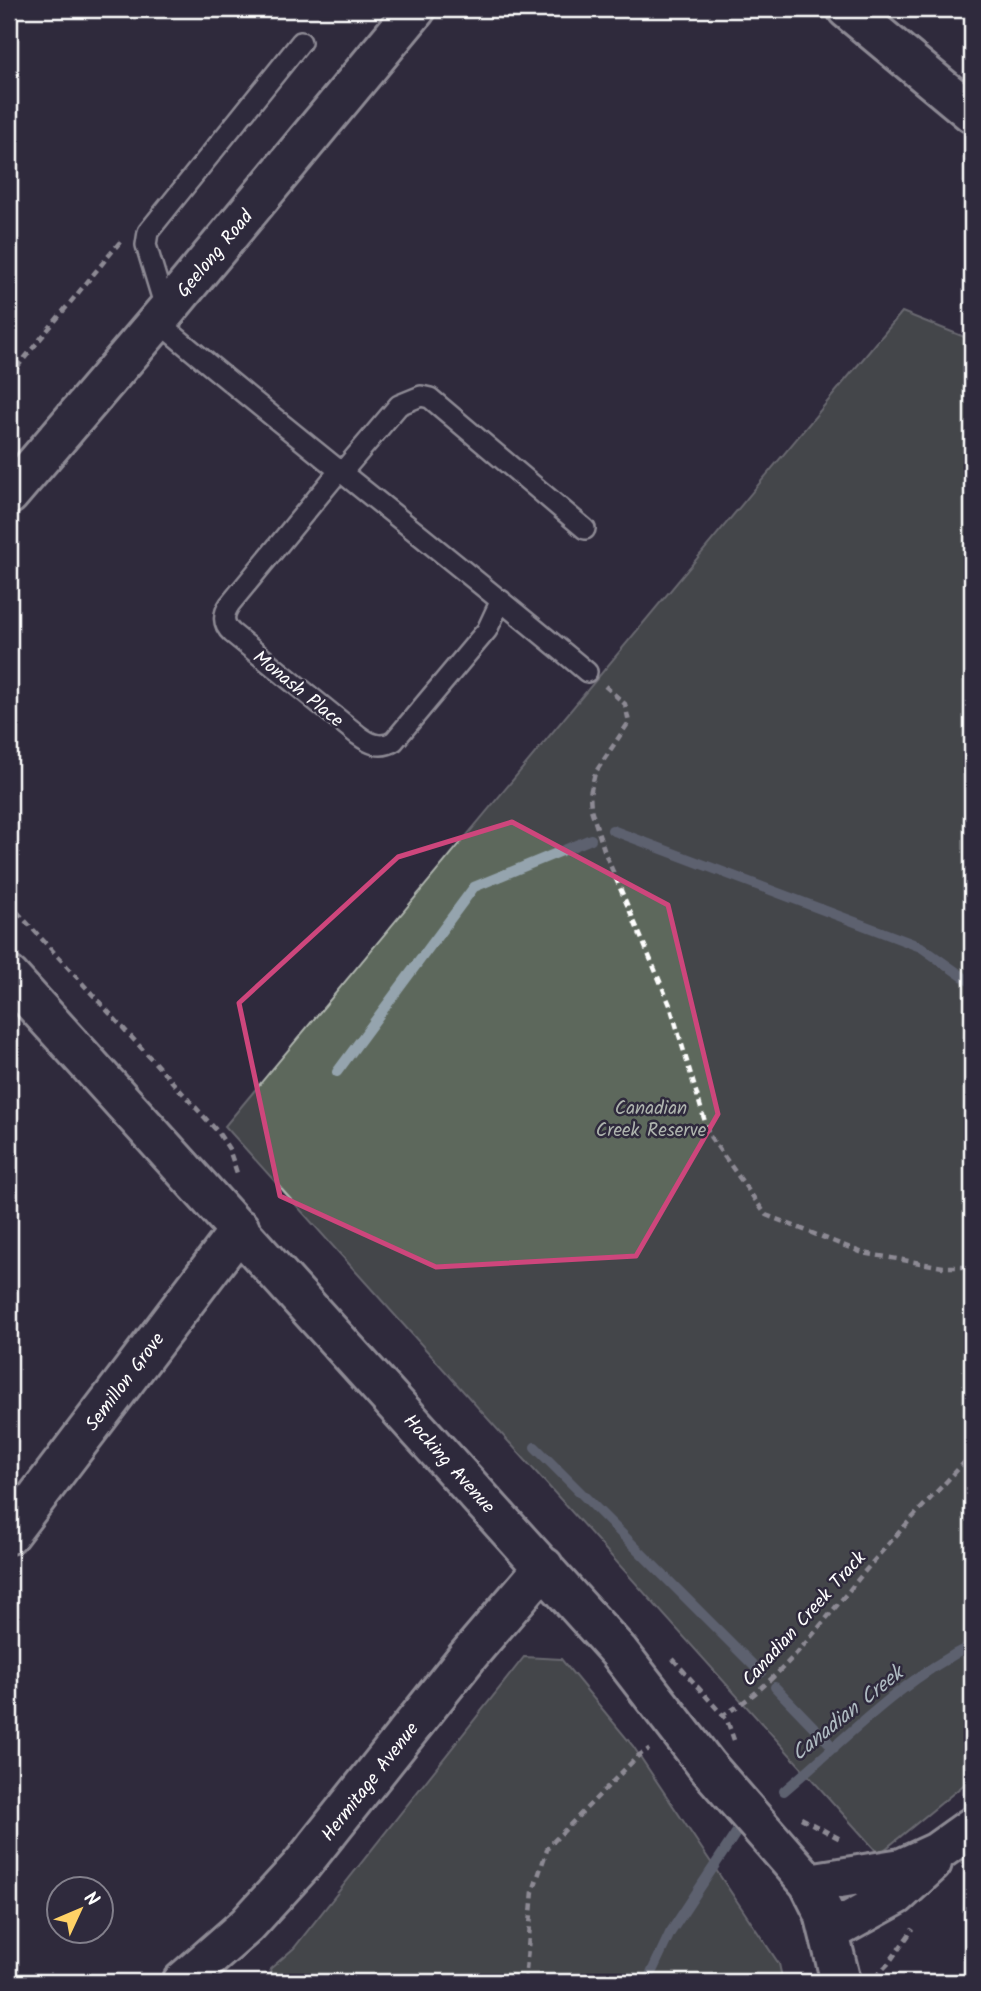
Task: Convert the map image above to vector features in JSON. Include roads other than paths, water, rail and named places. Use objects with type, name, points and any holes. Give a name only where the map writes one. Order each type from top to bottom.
[{"type":"street","name":"Geelong Road","points":[[9,495],[416,9]]},
{"type":"street","points":[[847,9],[972,113]]},
{"type":"street","name":"Hocking Avenue","points":[[9,975],[619,1652],[715,1776],[809,1883],[820,1903],[830,1932],[841,1982]]},
{"type":"street","name":"Semillon Grove","points":[[9,1534],[240,1229]]},
{"type":"street","name":"Hermitage Avenue","points":[[182,1982],[247,1925],[300,1867],[467,1657],[544,1567]]},
{"type":"street","points":[[809,1883],[911,1865],[961,1835]]},
{"type":"street","points":[[830,1932],[902,1892],[961,1835]]},
{"type":"lane","points":[[302,42],[148,232],[146,245],[161,316],[249,399],[342,470],[587,672]]},
{"type":"lane","points":[[342,470],[399,405],[421,396],[430,398],[585,528]]},
{"type":"lane","name":"Monash Place","points":[[342,470],[230,604],[224,616],[228,629],[306,693],[371,744],[391,744],[487,630],[501,600]]},
{"type":"waterway","points":[[612,830],[921,947],[972,983]]},
{"type":"waterway","points":[[337,1072],[474,887],[591,839]]},
{"type":"waterway","points":[[535,1447],[761,1673]]},
{"type":"waterway","name":"Canadian Creek","points":[[784,1791],[897,1693],[921,1675],[972,1645]]},
{"type":"waterway","points":[[775,1687],[834,1748]]},
{"type":"waterway","name":"Canadian Creek","points":[[647,1982],[670,1933],[736,1833]]},
{"type":"park label","name":"Canadian Creek Reserve","points":[[651,1118]]}]
